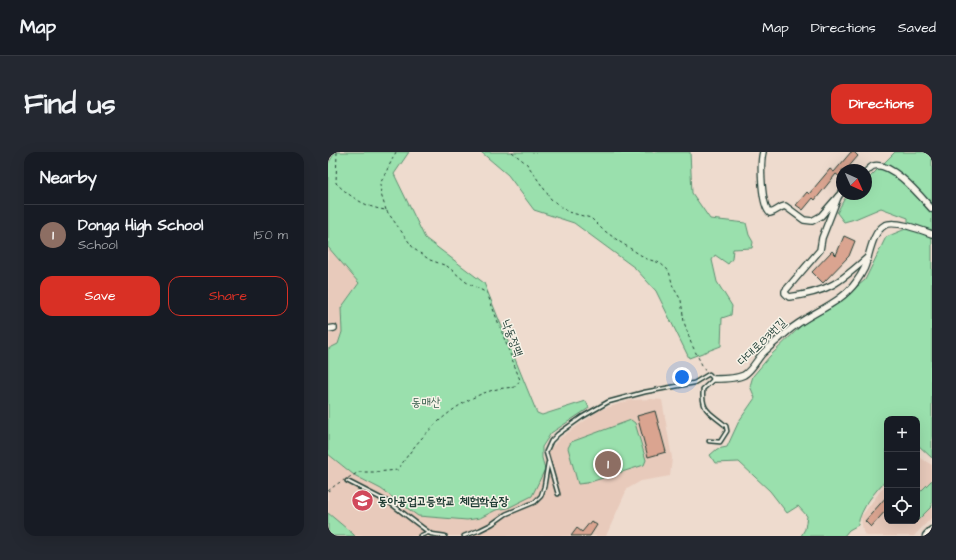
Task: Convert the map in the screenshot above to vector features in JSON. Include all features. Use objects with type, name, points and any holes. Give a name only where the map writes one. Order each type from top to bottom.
[{"type":"main road","points":[[927,536],[932,531]]},
{"type":"street","points":[[763,152],[761,173],[765,204],[770,213],[782,206],[785,206],[804,220],[812,221],[821,216],[836,199]]},
{"type":"street","points":[[872,168],[878,166],[893,171],[909,183],[932,209]]},
{"type":"street","points":[[838,200],[822,238],[820,250],[785,291],[785,294],[789,297],[803,295],[832,286],[846,278],[868,257]]},
{"type":"street","name":"다대로83번길","points":[[714,379],[725,379],[744,375],[754,366],[761,355],[788,331],[807,317],[838,299],[847,291],[855,283],[864,269],[877,233],[884,226],[893,223],[932,234]]},
{"type":"lane","points":[[558,494],[546,452],[551,441],[554,437],[582,417],[608,402],[676,385],[694,384],[709,374],[714,379],[703,389],[702,401],[706,409],[726,426],[727,431],[720,442],[709,441]]},
{"type":"lane","points":[[464,536],[480,530],[508,512],[535,502],[541,496],[549,462]]},
{"type":"lane","points":[[347,481],[390,503],[432,534]]},
{"type":"lane","points":[[420,536],[427,532],[445,536]]},
{"type":"path","points":[[338,152],[336,183],[346,194],[366,205],[377,209],[386,210],[381,194],[380,184],[396,152]]},
{"type":"path","points":[[512,152],[527,164],[551,199],[568,212],[591,218],[602,229],[620,242],[647,259],[660,263],[669,272],[674,287],[681,300],[684,322],[691,343],[704,370],[709,374]]},
{"type":"path","name":"낙동정맥","points":[[328,491],[336,484],[359,472],[398,470],[408,453],[436,423],[453,410],[490,391],[515,387],[520,380],[487,293],[466,282],[447,266],[430,260],[414,249],[386,210]]},
{"type":"shaded area","points":[[328,247],[359,283],[341,308],[342,332],[338,345],[328,349]]},
{"type":"shaded area","points":[[631,400],[662,400],[672,458],[670,476],[641,481],[627,489],[606,536],[355,536],[328,513],[328,454],[354,475],[381,489],[480,518],[497,510],[508,508],[545,469],[544,456],[560,438],[600,410]]},
{"type":"shaded area","points":[[920,458],[932,465],[932,517],[914,536],[867,536],[863,532],[861,517],[884,486],[884,524],[920,524]]},
{"type":"green space","name":"동매산","points":[[335,152],[409,152],[394,174],[425,238],[484,283],[537,413],[542,415],[586,401],[589,408],[551,433],[542,447],[542,458],[545,469],[532,496],[508,508],[496,510],[480,518],[467,520],[418,516],[381,489],[354,475],[328,454],[328,349],[338,344],[342,332],[341,308],[359,283],[328,247],[328,164]]},
{"type":"green space","points":[[481,152],[690,152],[692,193],[710,219],[746,223],[749,235],[753,242],[752,248],[733,249],[732,259],[728,264],[715,255],[712,260],[717,282],[732,306],[731,315],[722,318],[721,346],[689,358],[656,291],[635,268],[574,223],[534,210],[508,175]]},
{"type":"green space","points":[[895,152],[932,152],[932,458],[920,447],[920,416],[884,416],[884,482],[865,506],[858,525],[849,530],[844,536],[801,536],[805,529],[807,516],[798,506],[787,513],[770,491],[739,462],[715,463],[710,455],[717,449],[727,447],[739,421],[755,398],[750,386],[753,376],[770,356],[803,324],[833,307],[865,280],[886,237],[908,228],[908,218],[881,208],[844,222],[837,213],[844,200],[872,200],[872,175]]},
{"type":"green space","points":[[631,420],[635,423],[646,460],[644,465],[587,483],[578,484],[568,448],[571,442]]},
{"type":"green space","points":[[932,480],[932,506],[920,518],[920,492]]},
{"type":"green space","points":[[328,513],[353,534],[355,536],[328,536]]},
{"type":"building","points":[[851,152],[854,152],[858,156],[851,164],[841,164]]},
{"type":"building","points":[[830,169],[834,172],[836,170],[836,174],[815,200],[813,198],[803,210],[796,205],[807,192],[809,194]]},
{"type":"building","points":[[844,236],[855,241],[849,256],[823,283],[812,272],[832,251],[836,255]]},
{"type":"building","points":[[655,411],[666,452],[648,457],[637,416]]},
{"type":"building","points":[[884,499],[884,512],[871,527],[865,521]]},
{"type":"building","points":[[591,521],[597,525],[590,536],[571,536],[577,528],[582,532]]},
{"type":"place","name":"Donga High School","points":[[608,464]]},
{"type":"place","name":"동아공업고등학교 체험학습장","points":[[362,501]]}]
